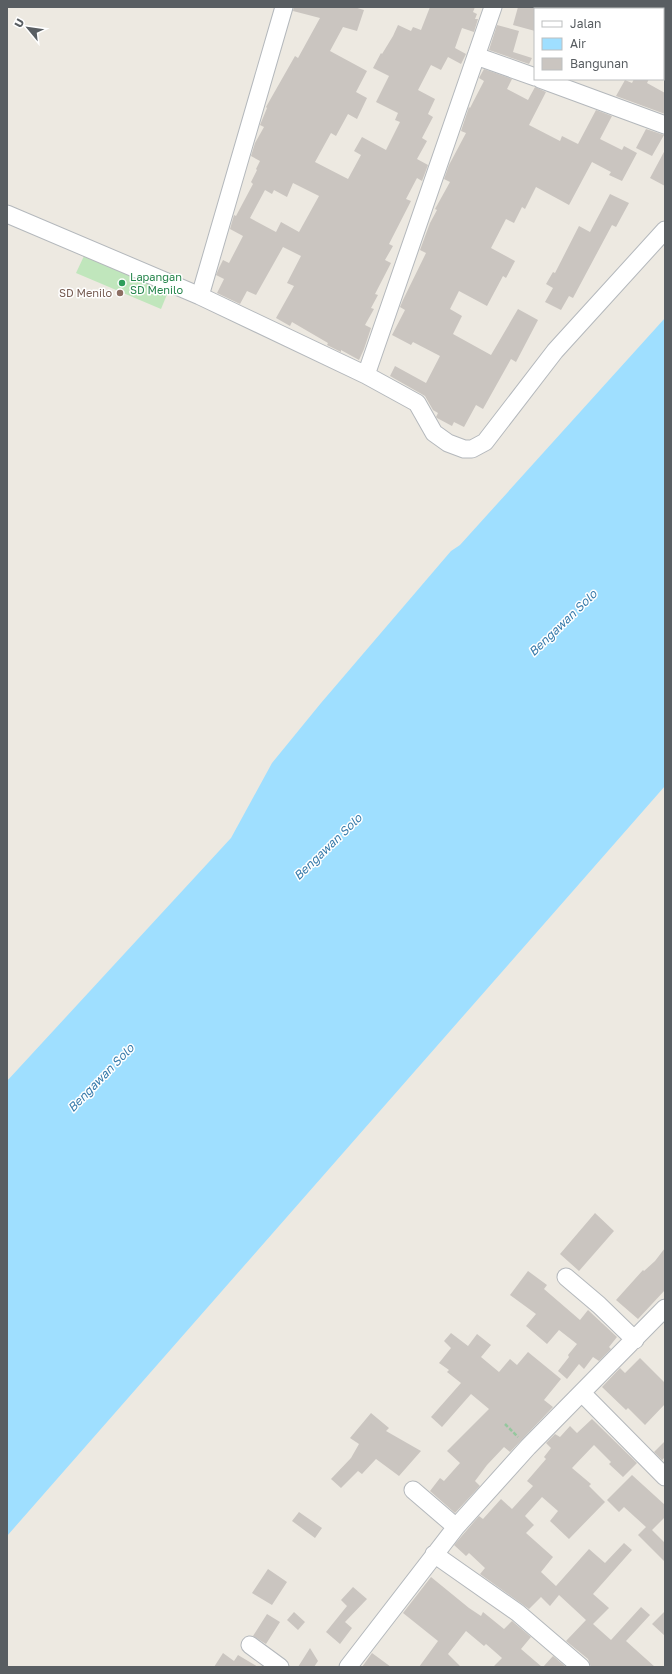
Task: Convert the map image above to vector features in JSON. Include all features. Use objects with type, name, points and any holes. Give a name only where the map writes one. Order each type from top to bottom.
[{"type":"street","points":[[200,296],[284,7]]},
{"type":"street","points":[[366,375],[493,7]]},
{"type":"street","points":[[476,56],[534,77]]},
{"type":"street","points":[[543,80],[665,125]]},
{"type":"street","points":[[7,214],[200,296],[366,375],[418,403],[434,433],[448,444],[464,449],[472,449],[485,442],[555,352],[665,230]]},
{"type":"street","points":[[566,1277],[599,1305],[635,1340]]},
{"type":"street","points":[[348,1667],[456,1527],[528,1447],[665,1308]]},
{"type":"street","points":[[582,1393],[665,1477]]},
{"type":"street","points":[[413,1490],[456,1527]]},
{"type":"street","points":[[434,1554],[518,1613],[581,1667]]},
{"type":"street","points":[[250,1645],[280,1667]]},
{"type":"green space","name":"Lapangan SD Menilo","points":[[84,256],[168,292],[161,309],[76,273]]},
{"type":"water","name":"Bengawan Solo","points":[[665,318],[665,786],[7,1536],[7,1081],[231,838],[272,763],[321,703],[451,551],[460,545]]},
{"type":"building","points":[[294,7],[354,7],[364,10],[357,31],[343,27],[330,51],[367,71],[356,92],[367,98],[357,119],[348,114],[336,136],[331,133],[315,162],[348,179],[361,155],[354,151],[362,137],[386,150],[400,122],[395,120],[398,113],[376,102],[389,76],[373,68],[393,36],[398,25],[411,31],[413,27],[421,30],[430,7],[475,7],[473,12],[477,14],[475,19],[478,19],[474,32],[462,28],[455,48],[466,54],[461,64],[448,57],[441,70],[431,65],[418,90],[435,99],[428,114],[433,117],[422,138],[427,141],[417,159],[428,165],[422,181],[417,178],[406,199],[411,201],[389,244],[393,246],[385,260],[391,263],[375,294],[378,295],[371,308],[374,309],[365,325],[371,328],[359,360],[341,350],[341,352],[327,345],[328,343],[292,322],[290,326],[276,318],[294,286],[287,283],[301,256],[283,247],[256,295],[247,291],[240,304],[217,293],[224,279],[216,275],[219,268],[223,260],[229,263],[243,236],[230,229],[234,215],[236,216],[253,184],[251,182],[260,161],[251,156],[255,143],[264,127],[260,125],[267,108],[266,107],[295,56],[298,58],[320,18],[293,11]],"holes":[[[293,183],[319,196],[299,232],[281,222],[276,232],[250,218],[265,190],[272,194],[274,190],[287,197]]]},
{"type":"building","points":[[518,7],[535,7],[534,31],[513,25]]},
{"type":"building","points":[[497,25],[519,31],[513,52],[532,58],[529,64],[489,50]]},
{"type":"building","points":[[484,69],[512,79],[507,89],[528,100],[535,87],[546,92],[529,125],[560,141],[562,136],[578,144],[596,110],[612,116],[600,139],[622,150],[624,146],[637,153],[622,181],[609,175],[611,172],[592,162],[569,205],[536,187],[525,209],[522,207],[514,223],[506,219],[491,248],[515,261],[506,278],[503,276],[487,306],[459,291],[450,309],[462,316],[453,334],[491,355],[518,309],[538,320],[516,362],[511,359],[483,409],[476,405],[464,427],[454,422],[452,426],[437,418],[438,413],[433,410],[425,396],[390,376],[395,366],[426,383],[440,356],[413,342],[411,345],[392,335],[405,310],[400,307],[426,253],[420,250],[430,223],[437,210],[435,209],[450,182],[444,179],[449,165],[466,133],[461,131],[469,107],[470,108],[484,81],[479,78]]},
{"type":"building","points":[[625,80],[632,83],[634,80],[648,80],[647,83],[665,93],[665,114],[616,96]]},
{"type":"building","points":[[646,129],[664,135],[652,156],[636,148]]},
{"type":"building","points":[[665,150],[665,186],[650,178]]},
{"type":"building","points":[[610,194],[629,203],[616,227],[612,225],[573,298],[569,296],[561,310],[545,302],[553,288],[546,284],[553,272],[555,273],[579,226],[590,232]]},
{"type":"building","points":[[595,1213],[614,1231],[579,1271],[560,1254]]},
{"type":"building","points":[[665,1248],[665,1290],[638,1319],[616,1300],[643,1270],[644,1271],[655,1261]]},
{"type":"building","points":[[528,1271],[547,1285],[544,1289],[580,1320],[588,1310],[617,1337],[609,1347],[611,1349],[599,1361],[593,1357],[584,1369],[579,1364],[567,1379],[558,1371],[577,1344],[559,1330],[547,1344],[526,1326],[536,1314],[510,1295]]},
{"type":"building","points":[[451,1333],[468,1346],[477,1334],[491,1345],[481,1357],[499,1372],[510,1359],[517,1365],[528,1352],[561,1379],[544,1400],[553,1407],[510,1452],[504,1447],[487,1465],[475,1481],[480,1486],[455,1513],[430,1491],[440,1478],[444,1481],[460,1463],[447,1451],[489,1409],[471,1394],[442,1427],[431,1417],[461,1383],[447,1372],[449,1370],[439,1363],[451,1348],[444,1341]]},
{"type":"building","points":[[640,1358],[665,1383],[665,1404],[645,1425],[628,1408],[626,1410],[602,1387],[620,1368],[625,1373]]},
{"type":"building","points":[[371,1413],[389,1428],[386,1431],[421,1451],[399,1476],[376,1459],[362,1474],[358,1471],[341,1488],[331,1479],[351,1458],[359,1444],[350,1438]]},
{"type":"building","points":[[592,1419],[637,1463],[623,1477],[609,1464],[611,1462],[594,1445],[572,1468],[591,1484],[589,1486],[605,1502],[569,1539],[550,1521],[558,1511],[542,1497],[525,1516],[534,1525],[526,1533],[553,1557],[541,1572],[556,1586],[589,1549],[605,1563],[624,1543],[632,1550],[593,1594],[609,1608],[593,1624],[611,1640],[641,1607],[650,1615],[626,1641],[655,1667],[591,1667],[588,1659],[566,1641],[586,1620],[559,1595],[550,1606],[541,1597],[529,1609],[480,1574],[485,1568],[469,1553],[466,1556],[454,1545],[479,1516],[483,1519],[501,1499],[512,1509],[533,1486],[527,1481],[546,1459],[544,1457],[551,1448],[546,1443],[555,1434],[560,1437],[570,1426],[577,1433]]},
{"type":"building","points":[[665,1441],[665,1457],[662,1460],[654,1452]]},
{"type":"building","points":[[632,1475],[665,1505],[665,1517],[652,1530],[665,1543],[665,1562],[638,1535],[646,1527],[624,1507],[619,1512],[607,1500]]},
{"type":"building","points":[[299,1512],[322,1528],[315,1538],[292,1521]]},
{"type":"building","points":[[268,1569],[287,1582],[272,1605],[252,1593]]},
{"type":"building","points":[[431,1577],[469,1608],[481,1616],[483,1612],[504,1629],[512,1621],[531,1637],[521,1649],[542,1667],[493,1667],[502,1658],[486,1644],[484,1646],[466,1631],[448,1654],[461,1667],[419,1667],[438,1641],[403,1613]]},
{"type":"building","points":[[353,1587],[367,1599],[345,1622],[352,1628],[340,1644],[326,1632],[347,1606],[341,1600]]},
{"type":"building","points":[[665,1611],[665,1636],[652,1624]]},
{"type":"building","points":[[294,1612],[305,1622],[298,1630],[287,1620]]},
{"type":"building","points":[[267,1614],[280,1622],[266,1644],[253,1636]]},
{"type":"building","points":[[310,1648],[318,1661],[314,1667],[298,1667]]},
{"type":"building","points":[[223,1653],[234,1661],[238,1655],[258,1667],[214,1667]]},
{"type":"building","points":[[372,1653],[391,1667],[362,1667]]},
{"type":"building","points":[[553,1656],[566,1667],[543,1667]]},
{"type":"place","name":"Lapangan SD Menilo","points":[[122,283]]},
{"type":"place","name":"SD Menilo","points":[[120,293]]}]
